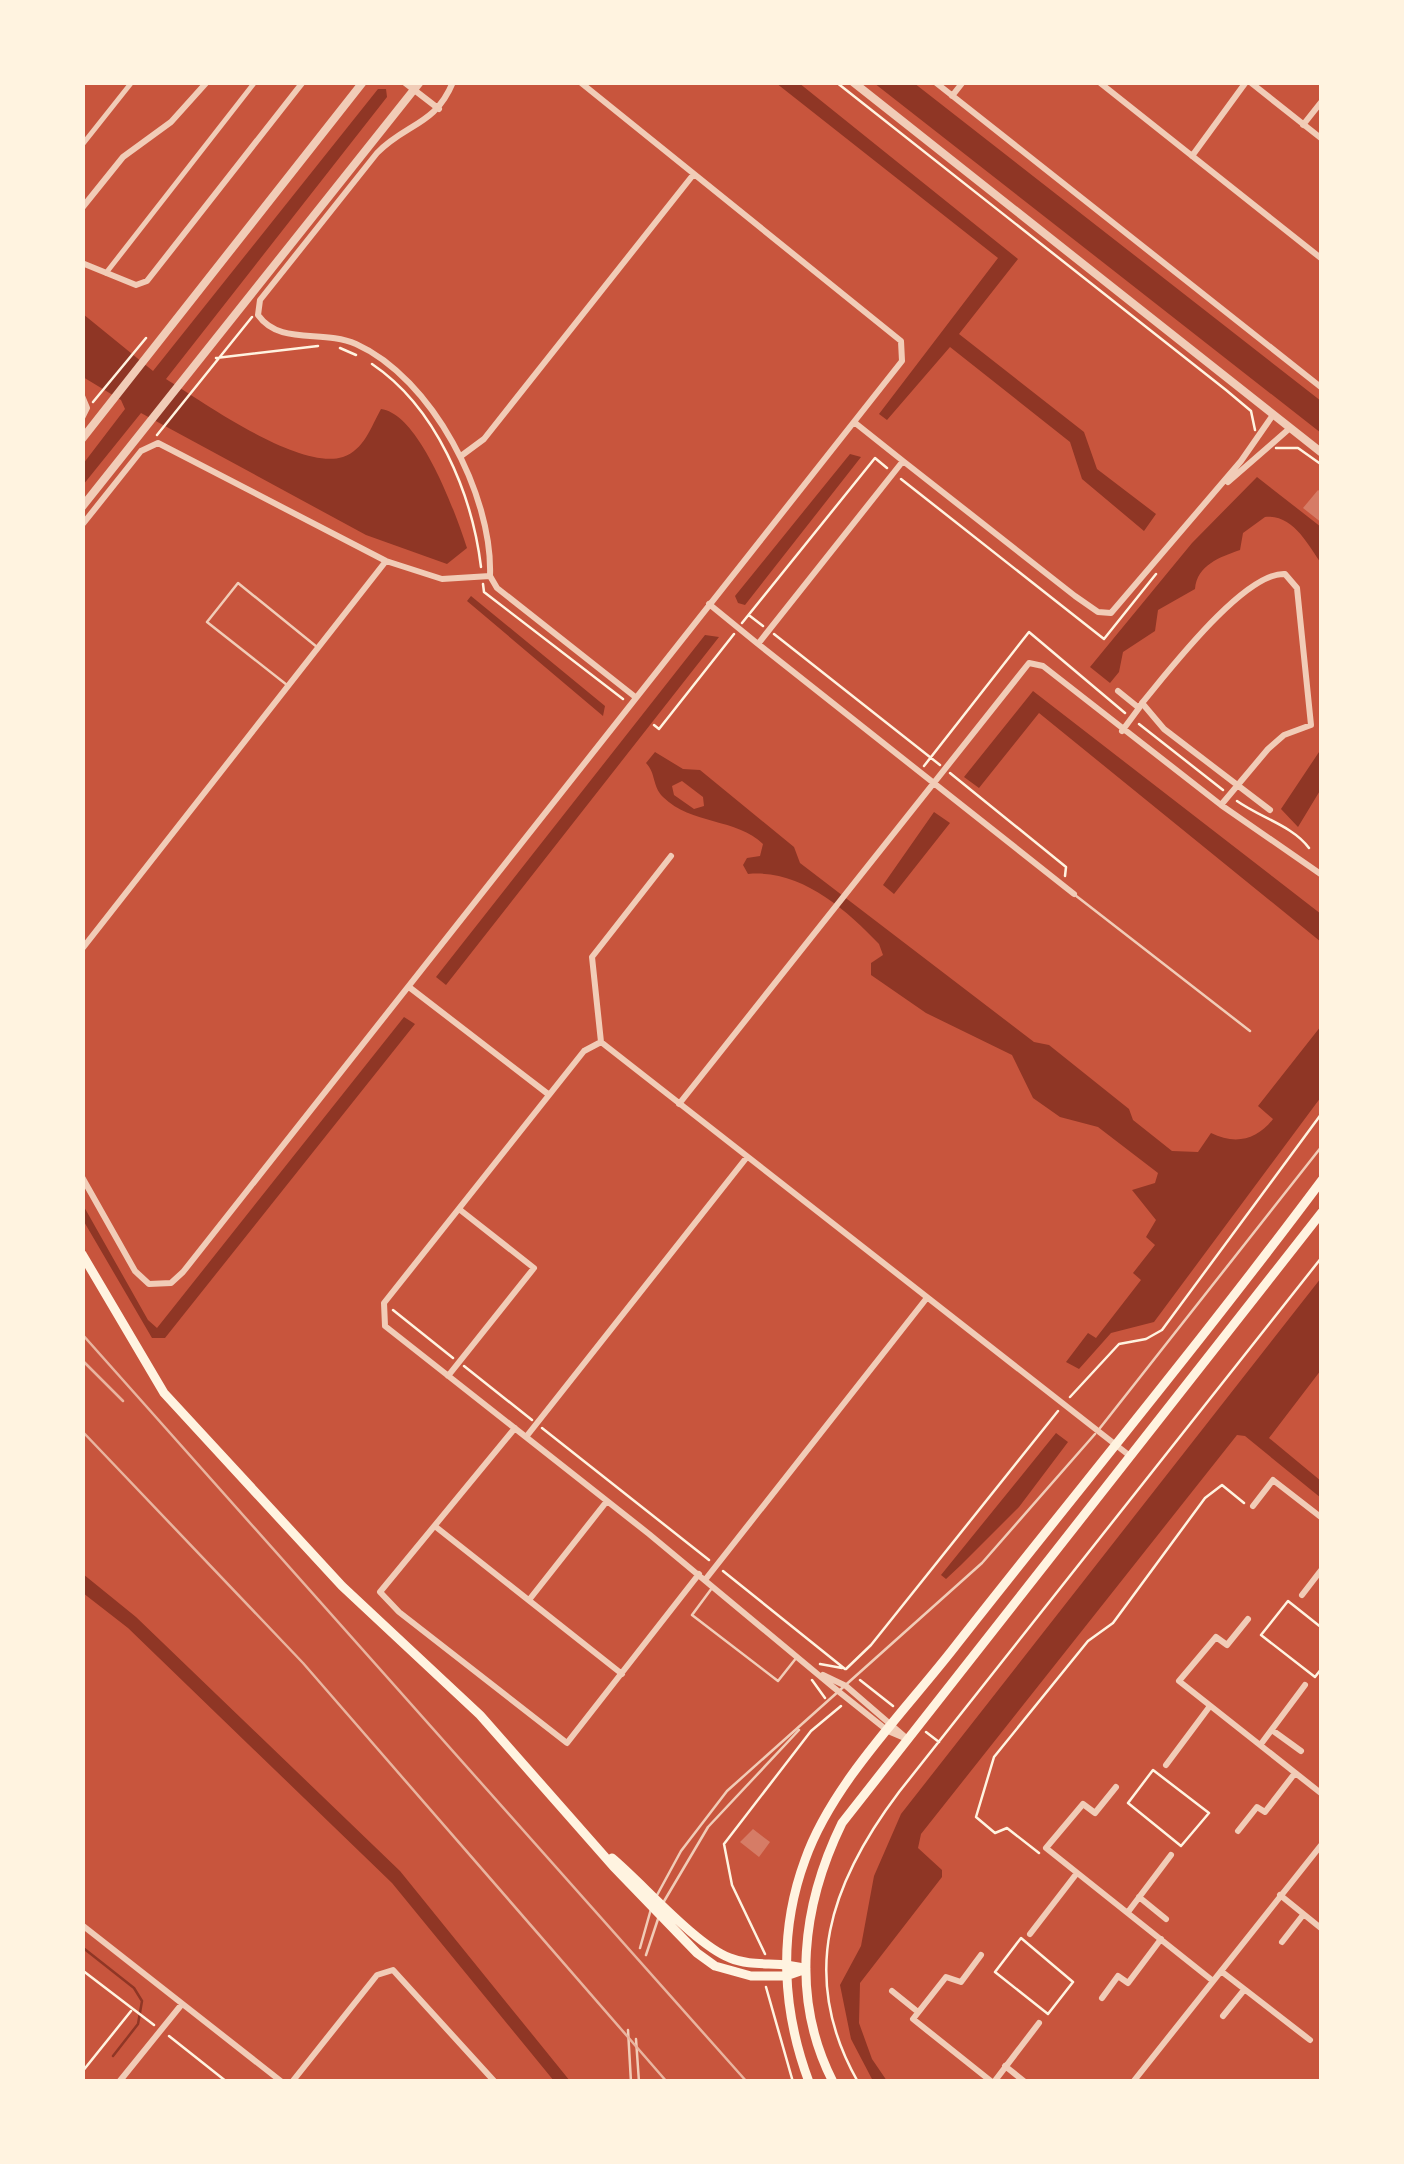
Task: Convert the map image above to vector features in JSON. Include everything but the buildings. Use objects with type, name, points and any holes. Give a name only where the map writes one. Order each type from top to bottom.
[{"type":"main road","points":[[809,2082],[790,2017],[786,1962],[790,1910],[813,1838],[891,1727],[1322,1180]]},
{"type":"main road","points":[[833,2082],[812,2028],[806,1970],[809,1911],[822,1864],[850,1812],[1322,1212]]},
{"type":"main road","points":[[82,1254],[164,1393],[342,1586],[480,1715],[674,1929],[715,1966],[766,1976],[806,1970]]},
{"type":"main road","points":[[602,1850],[708,1946],[726,1957],[786,1962],[806,1970]]},
{"type":"street","points":[[82,146],[132,82]]},
{"type":"street","points":[[82,208],[123,157],[171,122],[207,82]]},
{"type":"street","points":[[106,273],[255,82]]},
{"type":"street","points":[[82,263],[142,284],[303,82]]},
{"type":"street","points":[[82,439],[363,82]]},
{"type":"street","points":[[404,82],[417,86],[439,109]]},
{"type":"street","points":[[452,82],[439,109],[377,153],[260,300],[258,315],[269,330],[338,338],[388,362],[461,456],[486,528],[486,576],[632,700]]},
{"type":"street","points":[[82,1177],[136,1271],[149,1284],[171,1284],[902,361],[901,341],[580,82]]},
{"type":"street","points":[[853,82],[1322,453]]},
{"type":"street","points":[[935,82],[1322,388]]},
{"type":"street","points":[[952,96],[963,82]]},
{"type":"street","points":[[1099,82],[1322,259]]},
{"type":"street","points":[[1192,156],[1248,82],[1322,140]]},
{"type":"street","points":[[82,508],[417,86]]},
{"type":"street","points":[[1302,125],[1322,101]]},
{"type":"street","points":[[461,456],[484,439],[693,175]]},
{"type":"street","points":[[82,396],[87,408],[82,418]]},
{"type":"street","points":[[854,422],[1102,614],[1115,610],[1222,484],[1273,415]]},
{"type":"street","points":[[1222,484],[1290,428]]},
{"type":"street","points":[[82,526],[140,451],[158,443],[386,561],[442,579],[486,576]]},
{"type":"street","points":[[758,644],[902,461]]},
{"type":"street","points":[[82,949],[386,561]]},
{"type":"street","points":[[1122,731],[1191,645],[1246,593],[1272,574],[1284,574],[1297,588],[1311,725],[1284,735],[1221,806]]},
{"type":"street","points":[[708,604],[1074,894]]},
{"type":"street","points":[[680,1104],[1029,663],[1042,666],[1221,806],[1322,875]]},
{"type":"street","points":[[1118,691],[1270,810]]},
{"type":"street","points":[[671,856],[592,956],[601,1042],[1130,1456]]},
{"type":"street","points":[[408,987],[548,1094]]},
{"type":"street","points":[[601,1042],[584,1051],[548,1094],[384,1303],[382,1314],[388,1330],[906,1739]]},
{"type":"street","points":[[526,1437],[747,1157]]},
{"type":"street","points":[[448,1376],[534,1268],[459,1208]]},
{"type":"street","points":[[514,1428],[380,1592],[399,1612],[567,1743],[702,1577],[716,1566],[926,1299]]},
{"type":"street","points":[[1252,1507],[1273,1480],[1322,1518]]},
{"type":"street","points":[[530,1600],[608,1501]]},
{"type":"street","points":[[436,1527],[622,1674]]},
{"type":"street","points":[[1302,1595],[1322,1569]]},
{"type":"street","points":[[1248,1618],[1227,1645],[1216,1636],[1179,1681],[1322,1794]]},
{"type":"street","points":[[1261,1744],[1306,1684]]},
{"type":"street","points":[[1166,1765],[1210,1706]]},
{"type":"street","points":[[1272,1730],[1301,1751]]},
{"type":"street","points":[[1238,1831],[1258,1807],[1265,1812],[1294,1773]]},
{"type":"street","points":[[1116,1787],[1095,1813],[1083,1804],[1046,1848],[1213,1981]]},
{"type":"street","points":[[1132,2082],[1322,1844]]},
{"type":"street","points":[[1128,1912],[1171,1855]]},
{"type":"street","points":[[1030,1934],[1077,1873]]},
{"type":"street","points":[[1280,1895],[1322,1929]]},
{"type":"street","points":[[1138,1897],[1166,1919]]},
{"type":"street","points":[[1282,1942],[1303,1915]]},
{"type":"street","points":[[82,1925],[282,2082]]},
{"type":"street","points":[[1102,1998],[1118,1976],[1128,1983],[1161,1939]]},
{"type":"street","points":[[982,1955],[961,1982],[946,1977],[913,2019],[993,2082],[1039,2023]]},
{"type":"street","points":[[292,2082],[377,1975],[393,1970],[496,2082]]},
{"type":"street","points":[[1221,1971],[1310,2040]]},
{"type":"street","points":[[1223,2016],[1244,1990]]},
{"type":"street","points":[[892,1992],[918,2012]]},
{"type":"street","points":[[119,2082],[182,2004]]},
{"type":"street","points":[[1005,2066],[1024,2082]]},
{"type":"lane","points":[[288,686],[208,622],[238,583],[318,648]]},
{"type":"lane","points":[[1074,894],[1250,1031]]},
{"type":"lane","points":[[646,1954],[666,1897],[708,1827],[803,1725],[982,1563],[1098,1430],[1322,1146]]},
{"type":"lane","points":[[713,1588],[692,1616],[778,1680],[801,1658]]},
{"type":"lane","points":[[640,1948],[658,1890],[706,1816],[776,1745],[803,1725]]},
{"type":"lane","points":[[628,2030],[631,2082]]},
{"type":"lane","points":[[636,2040],[639,2082]]},
{"type":"path","points":[[836,82],[1226,390],[1251,411],[1259,436]]},
{"type":"path","points":[[158,431],[246,320],[258,315]]},
{"type":"path","points":[[100,397],[146,338]]},
{"type":"path","points":[[216,358],[303,345],[335,346],[360,356]]},
{"type":"path","points":[[370,362],[411,400],[440,442],[475,526],[486,576],[484,592],[632,700]]},
{"type":"path","points":[[1270,442],[1279,450],[1298,448],[1322,465]]},
{"type":"path","points":[[654,725],[659,729],[875,458],[1104,640]]},
{"type":"path","points":[[748,615],[1066,867],[1064,886]]},
{"type":"path","points":[[920,771],[1030,632],[1230,795],[1265,821],[1277,822],[1309,848]]},
{"type":"path","points":[[846,1669],[858,1660],[1063,1404],[1119,1344],[1146,1340],[1162,1330],[1322,1113]]},
{"type":"path","points":[[858,2082],[841,2046],[828,1989],[831,1917],[853,1859],[939,1742],[1322,1257]]},
{"type":"path","points":[[384,1303],[902,1713]]},
{"type":"path","points":[[1046,1848],[1041,1855],[1007,1828],[995,1832],[976,1817],[994,1757],[1088,1641],[1113,1624],[1205,1498],[1222,1485],[1252,1507]]},
{"type":"path","points":[[1322,1628],[1288,1601],[1261,1635],[1315,1677],[1322,1668]]},
{"type":"path","points":[[801,1658],[846,1669]]},
{"type":"path","points":[[801,1658],[836,1710]]},
{"type":"path","points":[[765,1962],[765,1946],[745,1916],[728,1874],[724,1844],[811,1731],[865,1684]]},
{"type":"path","points":[[917,1725],[939,1742]]},
{"type":"path","points":[[1153,1770],[1209,1813],[1182,1846],[1128,1803],[1153,1770]]},
{"type":"path","points":[[1020,1938],[1073,1982],[1048,2014],[995,1972],[1020,1938]]},
{"type":"path","points":[[82,1970],[152,2023]]},
{"type":"path","points":[[766,1976],[778,2039],[793,2082]]},
{"type":"path","points":[[82,2072],[132,2010]]},
{"type":"path","points":[[160,2030],[226,2082]]},
{"type":"shaded area","points":[[776,83],[799,83],[1018,259],[959,334],[1084,432],[1097,469],[1156,514],[1144,531],[1082,479],[1070,442],[950,347],[887,420],[879,414],[998,258]]},
{"type":"shaded area","points":[[874,83],[914,83],[1321,401],[1321,433]]},
{"type":"shaded area","points":[[378,89],[386,89],[387,97],[166,379],[277,445],[324,459],[343,457],[356,449],[381,409],[395,415],[409,428],[434,468],[467,548],[447,564],[366,535],[141,413],[83,485],[83,464],[125,409],[121,400],[83,377],[83,314],[153,371]]},
{"type":"shaded area","points":[[850,454],[861,457],[745,605],[738,603],[735,596]]},
{"type":"shaded area","points":[[1257,477],[1321,527],[1321,563],[1292,525],[1265,517],[1243,533],[1240,550],[1211,563],[1200,574],[1195,589],[1158,610],[1155,631],[1123,652],[1119,672],[1110,683],[1090,667],[1192,543]]},
{"type":"shaded area","points":[[471,596],[605,706],[603,716],[467,601]]},
{"type":"shaded area","points":[[705,635],[719,637],[446,985],[436,977]]},
{"type":"shaded area","points":[[1033,691],[1321,914],[1321,942],[1039,713],[979,788],[964,777]]},
{"type":"shaded area","points":[[1321,749],[1321,789],[1298,827],[1281,809]]},
{"type":"shaded area","points":[[655,752],[683,769],[700,770],[794,847],[800,863],[1034,1042],[1049,1045],[1129,1109],[1133,1120],[1172,1151],[1198,1152],[1211,1133],[1237,1139],[1260,1132],[1273,1119],[1258,1106],[1321,1026],[1321,1097],[1154,1322],[1111,1333],[1079,1369],[1066,1362],[1088,1333],[1096,1338],[1141,1280],[1133,1273],[1155,1245],[1146,1237],[1156,1220],[1132,1190],[1155,1183],[1158,1173],[1098,1127],[1060,1117],[1033,1098],[1012,1055],[926,1013],[871,975],[871,963],[883,955],[879,944],[865,930],[836,904],[803,884],[767,874],[748,874],[743,865],[747,858],[760,856],[763,844],[740,830],[674,806],[660,793],[646,763]],"holes":[[[682,781],[703,797],[704,806],[694,809],[674,795],[672,786]]]},
{"type":"shaded area","points":[[934,812],[950,823],[894,894],[883,885]]},
{"type":"shaded area","points":[[404,1017],[415,1024],[165,1338],[152,1338],[83,1220],[83,1205],[148,1320],[157,1328]]},
{"type":"shaded area","points":[[1321,1278],[1321,1370],[1269,1438],[1321,1481],[1321,1498],[1245,1436],[1237,1435],[921,1834],[918,1848],[942,1870],[942,1877],[860,1983],[859,2023],[872,2059],[887,2081],[873,2081],[851,2039],[840,1985],[861,1946],[874,1876],[901,1814]]},
{"type":"shaded area","points":[[1056,1433],[1068,1442],[1019,1507],[946,1579],[941,1575]]},
{"type":"shaded area","points":[[83,1574],[136,1617],[400,1871],[570,2081],[554,2081],[392,1883],[128,1628],[83,1593]]},
{"type":"waterway","points":[[82,1947],[134,1988],[142,2001],[138,2024],[113,2056]]},
{"type":"railway","points":[[82,1334],[747,2082]]},
{"type":"railway","points":[[82,1360],[123,1401]]},
{"type":"railway","points":[[82,1431],[303,1663],[667,2082]]}]
